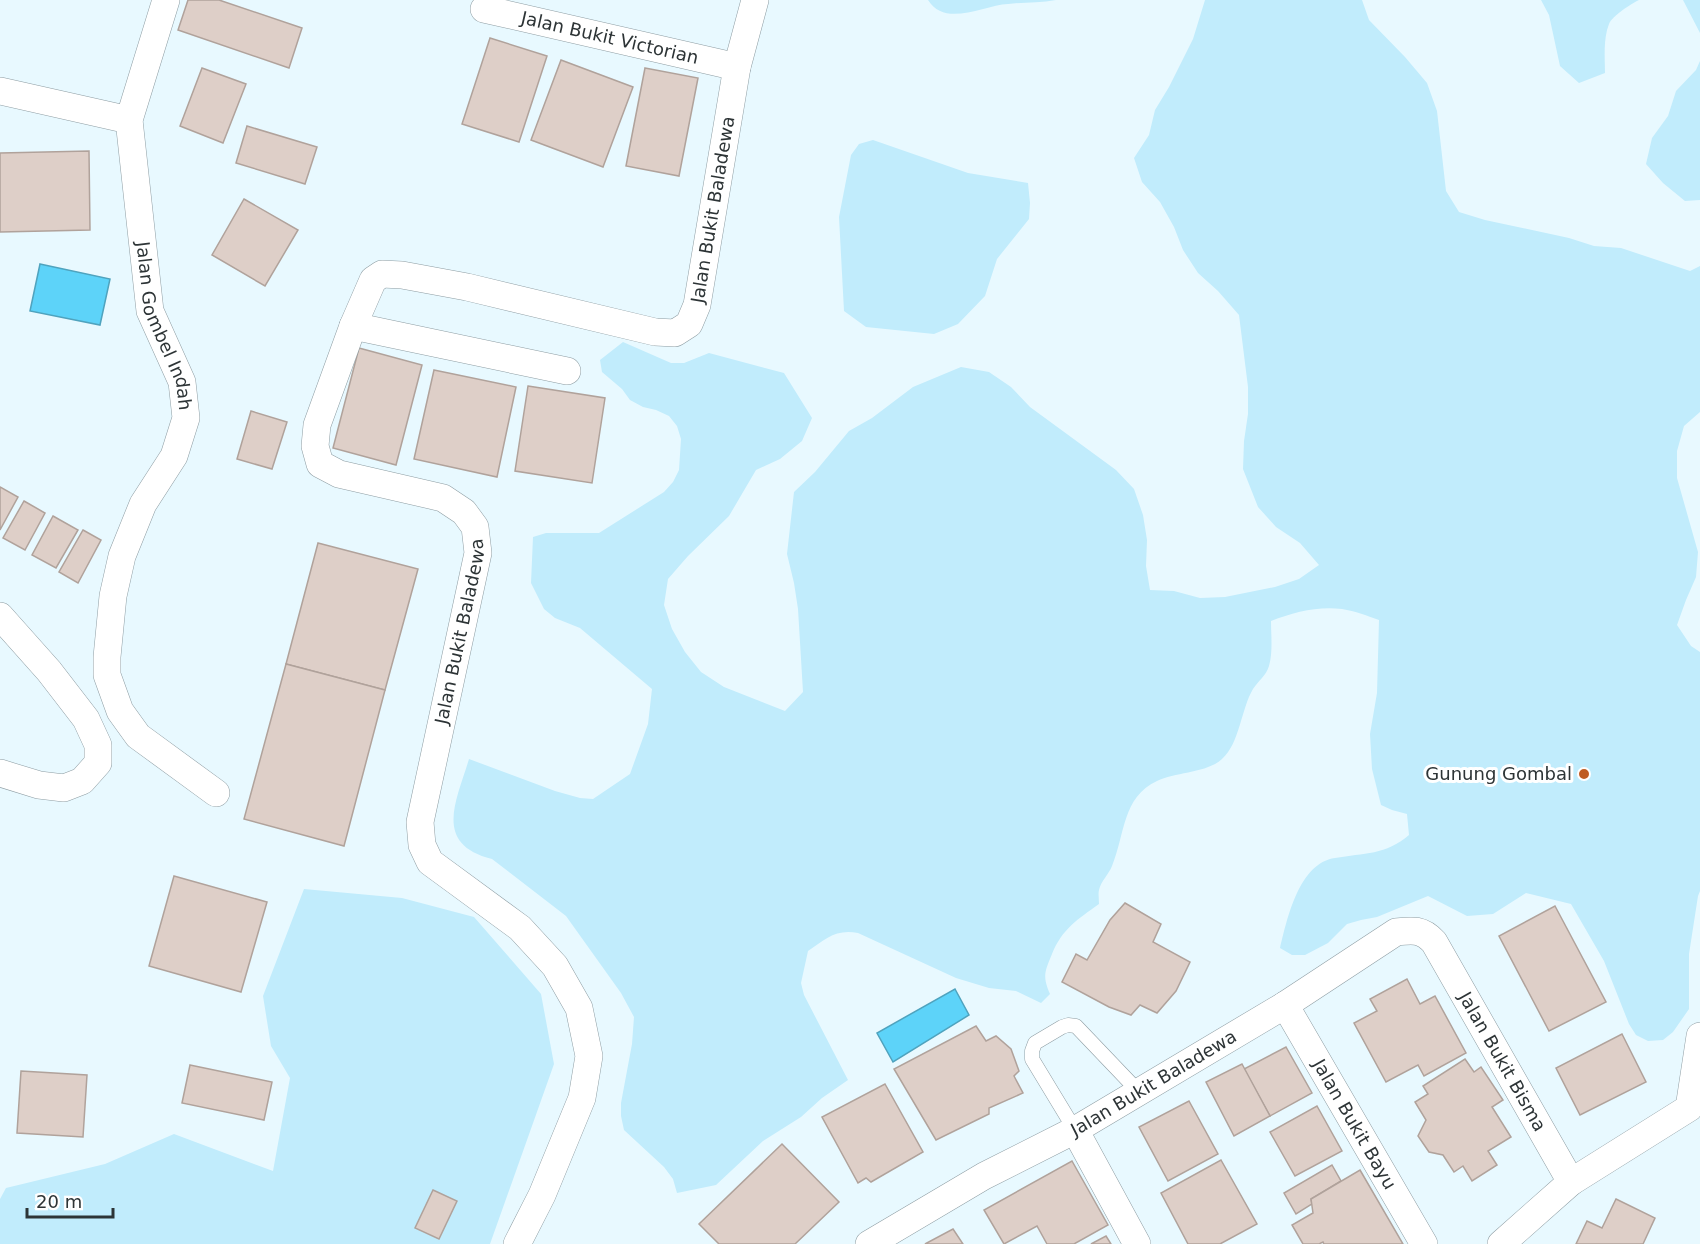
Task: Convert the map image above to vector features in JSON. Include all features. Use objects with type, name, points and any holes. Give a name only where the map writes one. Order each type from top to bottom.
[{"type":"street","name":"Jalan Gombel Indah","points":[[166,0],[129,120],[150,311],[182,381],[186,418],[174,456],[143,504],[122,556],[113,596],[107,675],[120,711],[138,736],[216,793]]},
{"type":"street","name":"Jalan Bukit Baladewa","points":[[518,1244],[542,1195],[582,1098],[589,1056],[579,1008],[555,966],[520,928],[430,862],[422,845],[420,822],[478,553],[475,527],[464,512],[443,498],[339,474],[320,464],[315,446],[317,425],[353,326],[373,280],[382,274],[402,275],[467,287],[655,332],[675,333],[689,324],[697,305],[737,67],[755,0]]},
{"type":"street","name":"Jalan Bukit Victorian","points":[[484,9],[737,67]]},
{"type":"street","points":[[0,91],[129,120]]},
{"type":"street","points":[[353,326],[567,370]]},
{"type":"street","points":[[0,616],[86,719],[99,745],[98,763],[82,781],[64,789],[39,785],[0,773]]},
{"type":"street","name":"Jalan Bukit Baladewa","points":[[869,1244],[984,1176],[1075,1130],[1286,1005],[1396,932],[1413,930],[1427,935],[1434,942]]},
{"type":"street","name":"Jalan Bukit Bisma","points":[[1434,942],[1571,1182]]},
{"type":"street","name":"Jalan Bukit Bayu","points":[[1286,1005],[1424,1244]]},
{"type":"street","points":[[1501,1244],[1571,1182],[1694,1109],[1700,1036]]},
{"type":"street","points":[[1075,1130],[1137,1244]]},
{"type":"lane","points":[[1075,1130],[1032,1059],[1035,1043],[1053,1032],[1068,1025],[1076,1026],[1139,1092]]},
{"type":"shaded area","points":[[928,0],[1056,0],[998,5],[954,14],[944,13]]},
{"type":"shaded area","points":[[1205,0],[1362,0],[1369,20],[1427,83],[1437,111],[1446,191],[1459,212],[1594,246],[1621,248],[1690,271],[1700,266],[1700,412],[1684,426],[1677,451],[1677,478],[1698,552],[1696,577],[1677,625],[1691,646],[1700,652],[1700,891],[1689,954],[1689,1009],[1673,1032],[1663,1040],[1648,1041],[1636,1035],[1629,1024],[1604,961],[1571,904],[1526,893],[1493,914],[1467,916],[1428,896],[1377,917],[1347,924],[1328,943],[1305,955],[1292,955],[1280,948],[1291,908],[1312,870],[1323,862],[1335,858],[1383,850],[1409,835],[1407,814],[1381,805],[1372,769],[1370,734],[1377,693],[1379,620],[1342,609],[1306,610],[1271,621],[1269,666],[1253,689],[1237,735],[1222,759],[1200,770],[1157,781],[1137,797],[1126,818],[1112,866],[1100,887],[1099,904],[1071,925],[1056,945],[1045,974],[1050,994],[1041,1003],[1016,991],[989,988],[956,978],[858,933],[843,932],[831,936],[808,951],[801,983],[804,995],[848,1080],[822,1098],[801,1117],[763,1141],[716,1185],[677,1193],[673,1179],[664,1167],[624,1130],[621,1103],[632,1044],[634,1017],[621,993],[566,916],[492,859],[474,852],[462,843],[455,832],[455,806],[469,759],[555,791],[593,799],[630,774],[648,724],[652,689],[580,628],[555,618],[544,609],[531,583],[533,537],[546,533],[599,533],[664,492],[673,482],[679,470],[681,439],[677,426],[669,416],[630,400],[622,389],[602,372],[600,360],[623,342],[671,363],[684,363],[709,353],[784,373],[812,418],[802,441],[780,459],[756,470],[729,516],[668,579],[664,605],[672,629],[685,652],[701,672],[724,687],[785,711],[803,692],[798,609],[787,554],[794,492],[815,472],[849,431],[872,418],[913,387],[961,367],[989,372],[1011,387],[1030,407],[1116,470],[1134,489],[1143,515],[1147,540],[1146,566],[1150,590],[1174,591],[1200,598],[1225,597],[1275,587],[1299,579],[1319,565],[1300,543],[1276,527],[1258,507],[1243,469],[1248,387],[1239,315],[1198,273],[1183,250],[1174,227],[1160,202],[1142,182],[1134,158],[1149,135],[1155,110],[1193,39]]},
{"type":"shaded area","points":[[1541,0],[1639,0],[1618,14],[1609,24],[1605,42],[1605,73],[1579,83],[1560,66],[1549,15]]},
{"type":"shaded area","points":[[1683,0],[1700,0],[1700,33]]},
{"type":"shaded area","points":[[1700,61],[1700,200],[1685,201],[1663,183],[1646,164],[1652,138],[1668,116],[1676,91],[1696,70]]},
{"type":"shaded area","points":[[873,140],[968,173],[1028,183],[1029,219],[997,259],[985,296],[958,324],[934,334],[866,327],[844,311],[839,217],[851,155],[859,144]]},
{"type":"shaded area","points":[[304,889],[402,898],[474,917],[541,994],[554,1064],[490,1244],[0,1244],[0,1199],[6,1188],[105,1164],[174,1134],[273,1171],[290,1078],[271,1046],[263,996]]},
{"type":"water","points":[[40,264],[110,279],[100,325],[30,311]]},
{"type":"water","points":[[955,989],[969,1015],[893,1062],[877,1033]]},
{"type":"building","points":[[188,0],[219,0],[302,28],[289,68],[178,30]]},
{"type":"building","points":[[490,38],[547,56],[519,142],[462,124]]},
{"type":"building","points":[[561,60],[633,87],[603,167],[531,140]]},
{"type":"building","points":[[202,68],[246,84],[223,143],[180,126]]},
{"type":"building","points":[[645,68],[698,78],[679,176],[626,166]]},
{"type":"building","points":[[247,126],[317,147],[305,184],[236,163]]},
{"type":"building","points":[[89,151],[90,230],[0,232],[0,153]]},
{"type":"building","points":[[244,199],[298,230],[265,286],[212,255]]},
{"type":"building","points":[[359,348],[422,365],[396,465],[333,448]]},
{"type":"building","points":[[434,370],[516,387],[497,477],[414,459]]},
{"type":"building","points":[[528,386],[605,398],[592,483],[515,471]]},
{"type":"building","points":[[251,411],[287,422],[272,469],[237,459]]},
{"type":"building","points":[[0,487],[18,497],[0,530]]},
{"type":"building","points":[[24,501],[45,513],[25,550],[3,538]]},
{"type":"building","points":[[53,516],[78,530],[56,568],[32,555]]},
{"type":"building","points":[[83,530],[101,540],[78,583],[59,572]]},
{"type":"building","points":[[318,543],[418,569],[385,690],[286,664]]},
{"type":"building","points":[[286,664],[385,690],[344,846],[244,819]]},
{"type":"building","points":[[174,876],[267,902],[241,992],[149,966]]},
{"type":"building","points":[[1125,903],[1161,924],[1153,942],[1190,962],[1176,991],[1157,1013],[1140,1005],[1131,1015],[1109,1007],[1062,982],[1076,954],[1087,960],[1110,920]]},
{"type":"building","points":[[1555,906],[1606,1002],[1549,1031],[1499,936]]},
{"type":"building","points":[[1407,979],[1420,1004],[1435,996],[1466,1053],[1424,1076],[1418,1065],[1386,1082],[1354,1023],[1377,1011],[1370,999]]},
{"type":"building","points":[[976,1026],[986,1041],[996,1036],[1011,1049],[1019,1071],[1014,1076],[1023,1093],[989,1108],[989,1114],[936,1140],[894,1069]]},
{"type":"building","points":[[1622,1034],[1646,1082],[1580,1115],[1556,1068]]},
{"type":"building","points":[[1286,1047],[1312,1093],[1270,1116],[1244,1069]]},
{"type":"building","points":[[1465,1059],[1474,1072],[1481,1067],[1503,1100],[1492,1107],[1511,1137],[1488,1151],[1497,1165],[1472,1181],[1463,1166],[1454,1172],[1443,1155],[1429,1152],[1418,1136],[1426,1120],[1415,1102],[1428,1094],[1423,1086]]},
{"type":"building","points":[[1242,1064],[1270,1116],[1234,1136],[1206,1082]]},
{"type":"building","points":[[190,1065],[272,1082],[264,1120],[182,1103]]},
{"type":"building","points":[[21,1071],[87,1075],[83,1137],[17,1133]]},
{"type":"building","points":[[885,1084],[923,1152],[871,1182],[866,1178],[858,1183],[822,1117]]},
{"type":"building","points":[[1189,1101],[1218,1154],[1168,1181],[1139,1127]]},
{"type":"building","points":[[1317,1106],[1342,1151],[1295,1176],[1270,1132]]},
{"type":"building","points":[[782,1144],[839,1202],[795,1244],[719,1244],[699,1224]]},
{"type":"building","points":[[1221,1160],[1257,1224],[1220,1244],[1188,1244],[1161,1193]]},
{"type":"building","points":[[1072,1161],[1108,1225],[1074,1244],[1047,1244],[1037,1226],[1004,1244],[984,1210]]},
{"type":"building","points":[[1332,1165],[1341,1181],[1311,1199],[1312,1204],[1296,1214],[1284,1193]]},
{"type":"building","points":[[1360,1170],[1403,1244],[1324,1244],[1323,1242],[1303,1244],[1292,1225],[1313,1213],[1311,1199]]},
{"type":"building","points":[[433,1190],[457,1201],[439,1239],[415,1228]]},
{"type":"building","points":[[1616,1199],[1655,1218],[1643,1244],[1576,1244],[1587,1221],[1602,1228]]},
{"type":"building","points":[[953,1229],[963,1244],[925,1244]]},
{"type":"building","points":[[1106,1236],[1111,1244],[1091,1244]]},
{"type":"place","name":"Gunung Gombal","points":[[1584,774]]}]
